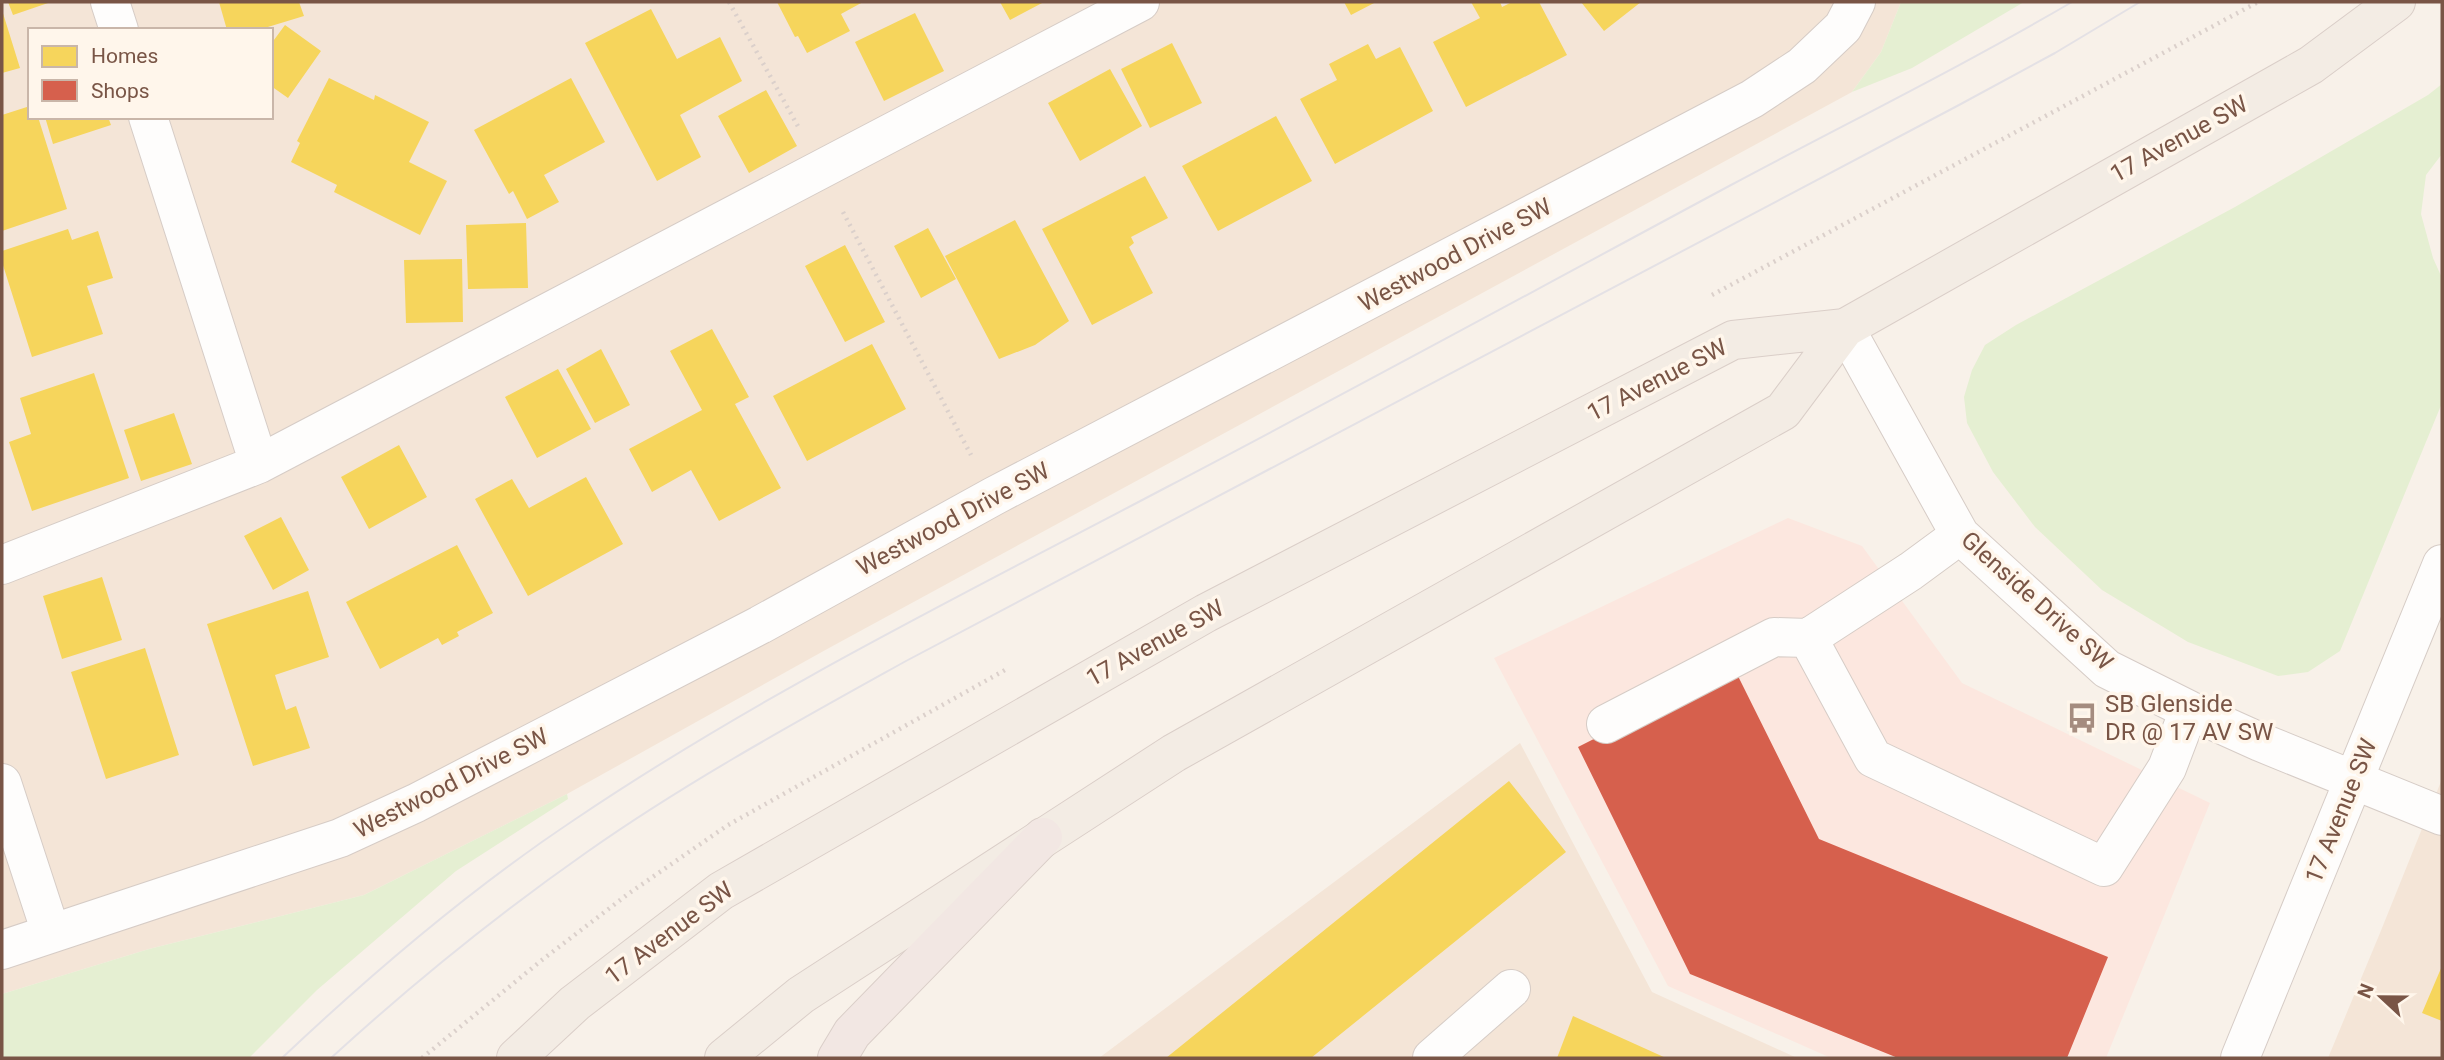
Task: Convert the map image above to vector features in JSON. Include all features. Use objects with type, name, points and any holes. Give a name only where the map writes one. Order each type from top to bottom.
[{"type":"highway","points":[[836,1058],[852,1033],[1043,837]]},
{"type":"main road","name":"17 Avenue SW","points":[[516,1058],[575,1003],[721,891],[1206,613],[1733,340],[1845,328],[2311,65],[2396,2]]},
{"type":"main road","name":"17 Avenue SW","points":[[724,1058],[801,995],[1174,753],[1783,411],[1845,328]]},
{"type":"street","points":[[110,2],[119,28]]},
{"type":"street","points":[[2,565],[260,464],[1140,2]]},
{"type":"street","name":"Westwood Drive SW","points":[[2,950],[340,838],[416,803],[760,625],[994,496],[1752,99],[1802,66],[1843,27],[1856,2]]},
{"type":"street","points":[[149,119],[260,464]]},
{"type":"street","name":"Glenside Drive SW","points":[[1845,328],[1960,535],[2107,669],[2189,710],[2442,816]]},
{"type":"street","points":[[1606,724],[1774,637],[1808,638],[1911,571],[1960,535]]},
{"type":"street","name":"17 Avenue SW","points":[[2240,1058],[2442,564]]},
{"type":"street","points":[[1808,638],[1873,758],[2104,867],[2167,768],[2189,710]]},
{"type":"street","points":[[2,783],[51,933]]},
{"type":"street","points":[[1432,1058],[1511,989]]},
{"type":"path","points":[[729,2],[821,169],[994,496]]},
{"type":"shaded area","points":[[2,2],[1901,2],[1881,52],[1852,92],[829,648],[567,794],[364,895],[149,949],[2,994]]},
{"type":"shaded area","points":[[1788,518],[1862,546],[1962,683],[2210,803],[2106,1058],[1831,1058],[1668,986],[1494,658]]},
{"type":"shaded area","points":[[1520,743],[1652,992],[1797,1058],[1099,1058]]},
{"type":"shaded area","points":[[2442,779],[2442,1058],[2328,1058],[2380,933]]},
{"type":"green space","points":[[1901,2],[2024,2],[1912,68],[1852,92],[1881,52]]},
{"type":"green space","points":[[2442,84],[2442,154],[2426,175],[2421,214],[2433,258],[2442,278],[2442,403],[2340,651],[2308,672],[2278,676],[2188,642],[2102,590],[2035,527],[1993,472],[1967,423],[1964,397],[1972,370],[1985,345],[2016,325],[2235,207],[2428,95]]},
{"type":"green space","points":[[567,794],[568,799],[456,871],[317,990],[249,1058],[2,1058],[2,994],[149,949],[364,895]]},
{"type":"building: Homes","points":[[8,2],[51,2],[13,15]]},
{"type":"building: Homes","points":[[219,2],[299,2],[304,16],[265,28],[226,28]]},
{"type":"building: Homes","points":[[777,2],[863,2],[841,14],[850,31],[807,53],[798,36],[795,37]]},
{"type":"building: Homes","points":[[1000,2],[1044,2],[1010,20]]},
{"type":"building: Homes","points":[[1344,2],[1376,2],[1351,15]]},
{"type":"building: Homes","points":[[1471,2],[1500,2],[1502,7],[1512,2],[1539,2],[1567,55],[1466,107],[1433,42],[1480,18]]},
{"type":"building: Homes","points":[[1581,2],[1641,2],[1604,31]]},
{"type":"building: Homes","points":[[651,9],[677,59],[720,37],[742,81],[680,115],[701,157],[657,181],[585,43]]},
{"type":"building: Homes","points":[[2,10],[20,68],[2,73]]},
{"type":"building: Homes","points":[[915,13],[944,71],[884,101],[855,42]]},
{"type":"building: Homes","points":[[285,25],[321,51],[288,98],[273,87],[273,41]]},
{"type":"building: Homes","points":[[1172,43],[1202,103],[1150,128],[1121,69]]},
{"type":"building: Homes","points":[[1368,44],[1376,59],[1400,47],[1433,111],[1335,164],[1300,99],[1337,80],[1329,64]]},
{"type":"building: Homes","points":[[1110,69],[1142,126],[1080,161],[1048,103]]},
{"type":"building: Homes","points":[[329,78],[374,100],[375,95],[429,122],[409,162],[447,181],[420,235],[334,192],[337,185],[291,162],[300,143],[297,141]]},
{"type":"building: Homes","points":[[571,78],[605,142],[544,175],[559,202],[527,219],[513,191],[509,194],[474,130]]},
{"type":"building: Homes","points":[[766,90],[797,146],[749,173],[718,116]]},
{"type":"building: Homes","points":[[28,107],[28,119],[39,119],[67,209],[2,231],[2,115]]},
{"type":"building: Homes","points":[[1276,116],[1312,181],[1218,231],[1182,166]]},
{"type":"building: Homes","points":[[46,119],[109,119],[111,125],[53,144]]},
{"type":"building: Homes","points":[[1145,176],[1168,218],[1131,237],[1134,243],[1129,247],[1153,293],[1092,325],[1042,229]]},
{"type":"building: Homes","points":[[1015,220],[1069,321],[1035,345],[999,359],[945,256]]},
{"type":"building: Homes","points":[[526,223],[528,288],[468,289],[466,225]]},
{"type":"building: Homes","points":[[928,228],[956,279],[921,298],[894,246]]},
{"type":"building: Homes","points":[[68,229],[72,240],[98,231],[113,278],[87,286],[103,334],[32,357],[2,262],[2,251]]},
{"type":"building: Homes","points":[[845,245],[885,322],[845,342],[805,266]]},
{"type":"building: Homes","points":[[462,259],[463,322],[406,323],[404,260]]},
{"type":"building: Homes","points":[[712,329],[749,397],[735,404],[781,488],[719,521],[691,470],[652,492],[629,449],[702,410],[670,351]]},
{"type":"building: Homes","points":[[872,344],[906,409],[807,461],[773,396]]},
{"type":"building: Homes","points":[[601,349],[630,405],[595,423],[566,369]]},
{"type":"building: Homes","points":[[558,369],[591,429],[537,458],[505,397]]},
{"type":"building: Homes","points":[[94,373],[129,478],[32,511],[9,442],[31,434],[20,398]]},
{"type":"building: Homes","points":[[174,413],[192,464],[141,481],[124,430]]},
{"type":"building: Homes","points":[[399,445],[427,497],[369,529],[341,477]]},
{"type":"building: Homes","points":[[586,477],[623,544],[528,596],[475,499],[512,479],[529,508]]},
{"type":"building: Homes","points":[[281,517],[309,570],[273,590],[244,536]]},
{"type":"building: Homes","points":[[457,545],[493,613],[457,632],[459,636],[442,645],[438,638],[380,669],[346,602]]},
{"type":"building: Homes","points":[[102,577],[122,640],[62,659],[43,596]]},
{"type":"building: Homes","points":[[308,591],[329,657],[275,675],[286,710],[296,706],[310,748],[253,766],[207,624]]},
{"type":"building: Homes","points":[[145,648],[179,755],[106,779],[71,672]]},
{"type":"building: Homes","points":[[1509,781],[1566,852],[1311,1058],[1166,1058]]},
{"type":"building: Homes","points":[[2442,966],[2442,1021],[2422,1013]]},
{"type":"building: Homes","points":[[1573,1016],[1666,1058],[1557,1058]]},
{"type":"building: Shops","points":[[1734,668],[1819,839],[2108,957],[2067,1058],[1898,1058],[1690,974],[1578,747]]},
{"type":"tram line","points":[[282,1058],[351,994],[459,903],[574,820],[718,729],[941,605],[1308,412],[2072,2]]},
{"type":"tram line","points":[[331,1058],[424,977],[520,900],[625,826],[744,752],[906,661],[1959,105],[2055,53],[2140,2]]},
{"type":"place","name":"SB Glenside DR @ 17 AV SW","points":[[2082,718]]}]
